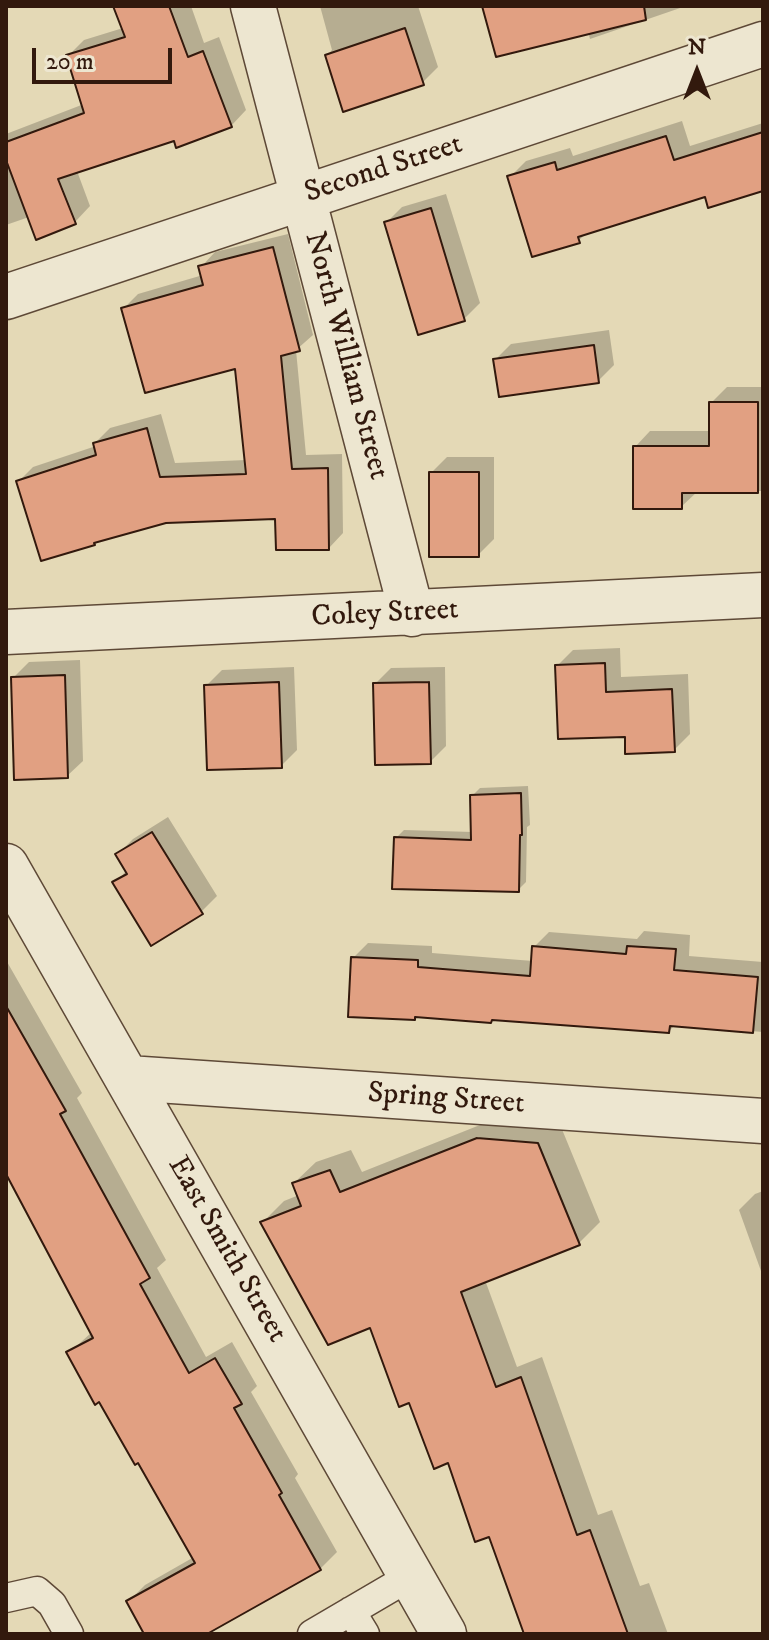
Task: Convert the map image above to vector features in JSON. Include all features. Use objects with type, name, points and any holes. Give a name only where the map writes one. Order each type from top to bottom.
[{"type":"street","name":"North William Street","points":[[253,6],[412,614]]},
{"type":"street","name":"Second Street","points":[[6,297],[763,44]]},
{"type":"street","name":"Coley Street","points":[[6,632],[763,595]]},
{"type":"street","name":"East Smith Street","points":[[6,866],[444,1634]]},
{"type":"street","name":"Spring Street","points":[[128,1078],[763,1121]]},
{"type":"lane","points":[[312,1634],[358,1622],[411,1576]]},
{"type":"lane","points":[[6,1598],[37,1591],[52,1604],[69,1634]]},
{"type":"building","points":[[113,6],[169,6],[188,57],[203,51],[232,127],[176,148],[174,141],[58,179],[76,224],[36,240],[6,160],[6,142],[84,113],[66,55],[125,37]]},
{"type":"building","points":[[482,6],[644,6],[646,20],[496,57]]},
{"type":"building","points":[[405,28],[424,85],[343,112],[325,55]]},
{"type":"building","points":[[763,132],[763,191],[708,208],[705,197],[578,237],[580,243],[532,257],[507,176],[555,162],[557,170],[666,136],[674,160]]},
{"type":"building","points":[[431,208],[465,321],[418,335],[384,222]]},
{"type":"building","points":[[273,247],[300,351],[281,356],[292,469],[328,468],[329,550],[276,550],[275,519],[166,523],[41,561],[16,481],[96,455],[93,443],[147,428],[160,477],[246,474],[235,369],[145,393],[121,308],[203,285],[198,266]]},
{"type":"building","points":[[594,345],[599,383],[499,397],[493,359]]},
{"type":"building","points":[[709,402],[758,402],[758,493],[682,493],[682,509],[633,509],[633,446],[709,446]]},
{"type":"building","points":[[429,472],[479,472],[479,557],[429,557]]},
{"type":"building","points":[[605,663],[606,692],[672,689],[675,752],[625,754],[625,737],[558,739],[555,665]]},
{"type":"building","points":[[65,675],[68,778],[14,780],[11,677]]},
{"type":"building","points":[[279,682],[282,768],[207,770],[204,685]]},
{"type":"building","points":[[429,682],[431,764],[375,765],[373,683]]},
{"type":"building","points":[[521,793],[519,892],[392,889],[394,837],[471,840],[470,795]]},
{"type":"building","points":[[152,832],[203,914],[151,946],[112,882],[127,874],[115,854]]},
{"type":"building","points":[[532,946],[626,954],[627,946],[676,949],[674,970],[758,977],[753,1033],[670,1026],[669,1033],[492,1020],[491,1023],[415,1017],[415,1020],[348,1017],[351,957],[418,960],[418,967],[530,976]]},
{"type":"building","points":[[6,1006],[66,1111],[60,1114],[150,1278],[140,1284],[189,1373],[215,1358],[242,1404],[234,1408],[321,1570],[207,1634],[144,1634],[126,1601],[195,1563],[138,1463],[135,1465],[99,1402],[95,1405],[66,1352],[93,1338],[6,1174]]},
{"type":"building","points":[[477,1138],[538,1143],[580,1245],[461,1292],[496,1387],[521,1377],[577,1535],[590,1530],[628,1634],[524,1634],[489,1537],[475,1542],[448,1463],[434,1469],[409,1403],[399,1407],[370,1328],[328,1345],[260,1222],[301,1206],[292,1183],[330,1170],[340,1192]]}]
